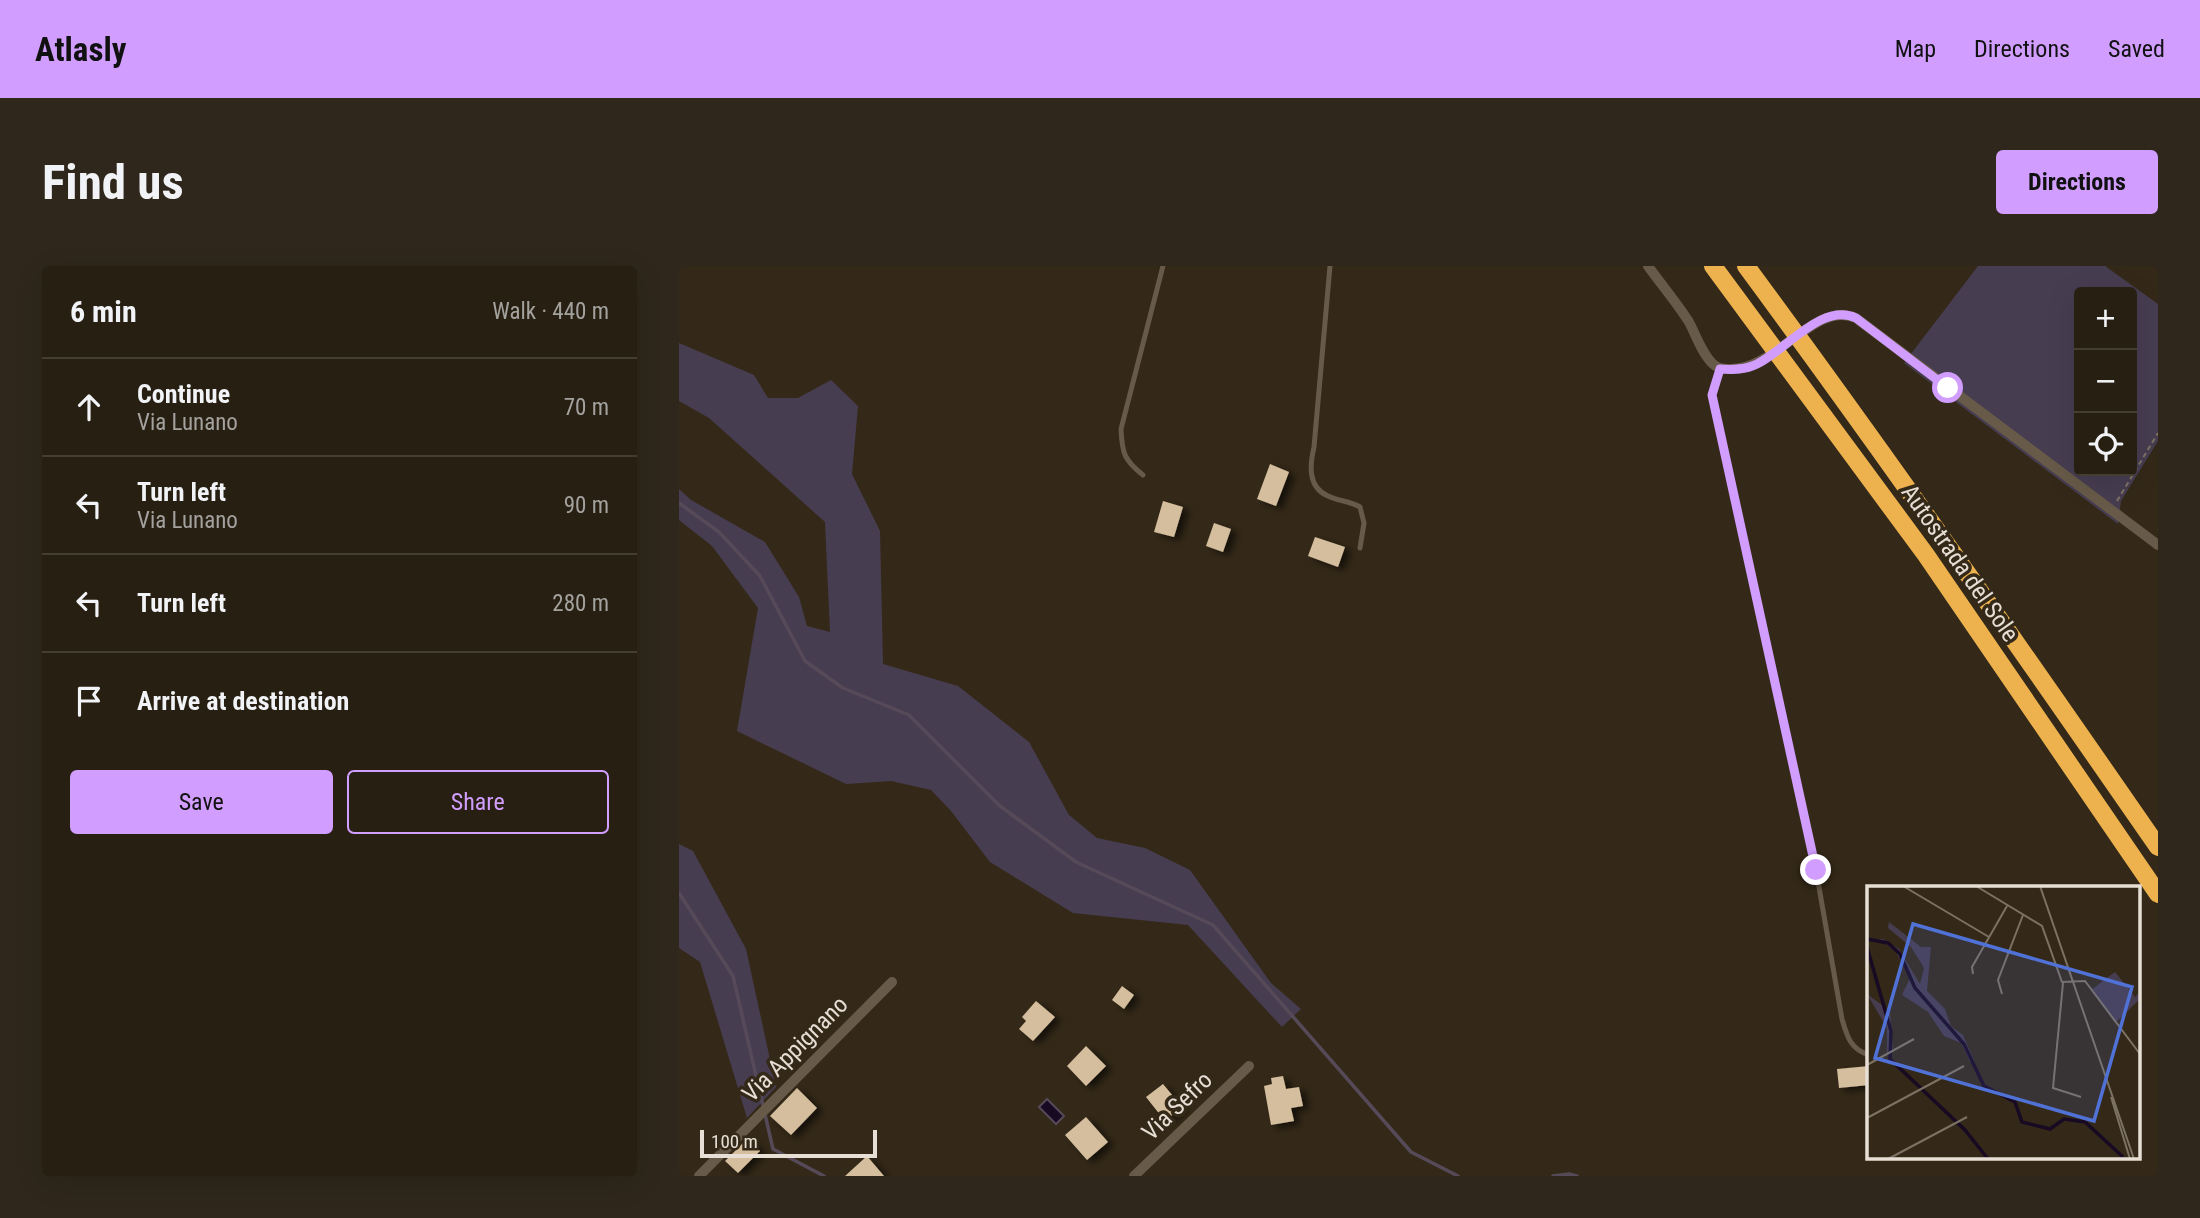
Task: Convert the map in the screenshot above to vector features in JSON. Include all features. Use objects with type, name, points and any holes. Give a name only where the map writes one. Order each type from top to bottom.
[{"type":"highway","name":"Autostrada del Sole","points":[[1713,266],[1933,566],[2158,894]]},
{"type":"highway","name":"Autostrada del Sole","points":[[1746,266],[1946,541],[2158,847]]},
{"type":"street","points":[[1648,266],[1687,320],[1712,363],[1720,369],[1736,370],[1760,363],[1825,317],[1847,314],[1856,318],[2158,545]]},
{"type":"street","name":"Via Appignano","points":[[699,1176],[892,982]]},
{"type":"street","name":"Via Sefro","points":[[1134,1176],[1249,1066]]},
{"type":"lane","points":[[1143,475],[1127,460],[1122,445],[1122,429],[1163,266]]},
{"type":"lane","points":[[1330,266],[1310,467],[1319,491],[1360,508],[1364,523],[1360,548]]},
{"type":"lane","points":[[1720,369],[1712,395],[1816,870],[1842,1019],[1853,1047],[1867,1054]]},
{"type":"path","points":[[2111,510],[2158,433]]},
{"type":"shaded area","points":[[1978,266],[2105,266],[2134,287],[2074,287],[2074,476],[2136,476],[2121,501],[2118,524],[1904,363]]},
{"type":"shaded area","points":[[2137,289],[2158,304],[2158,441],[2137,475]]},
{"type":"shaded area","points":[[679,343],[754,375],[768,398],[798,398],[831,380],[858,406],[852,474],[880,531],[883,664],[958,686],[1029,742],[1069,815],[1097,838],[1145,848],[1190,870],[1271,983],[1301,1009],[1282,1027],[1188,925],[1073,913],[990,862],[951,811],[931,790],[891,781],[846,784],[737,731],[758,608],[712,546],[679,520],[679,489],[691,500],[765,542],[799,597],[807,626],[830,632],[825,522],[709,418],[679,401]]},
{"type":"shaded area","points":[[679,844],[693,851],[746,949],[776,1087],[747,1118],[700,962],[679,948]]},
{"type":"shaded area","points":[[1047,1099],[1064,1116],[1056,1124],[1039,1107]]},
{"type":"building","points":[[1270,464],[1289,472],[1276,506],[1257,499]]},
{"type":"building","points":[[1163,501],[1183,507],[1174,537],[1154,532]]},
{"type":"building","points":[[1214,523],[1231,529],[1223,552],[1206,546]]},
{"type":"building","points":[[1315,537],[1345,547],[1338,567],[1308,556]]},
{"type":"building","points":[[1122,986],[1134,995],[1124,1009],[1112,1000]]},
{"type":"building","points":[[1036,1001],[1055,1017],[1033,1041],[1019,1029],[1026,1021],[1022,1017]]},
{"type":"building","points":[[1086,1046],[1106,1066],[1086,1086],[1067,1066]]},
{"type":"building","points":[[1867,1066],[1867,1085],[1839,1088],[1837,1069]]},
{"type":"building","points":[[1283,1076],[1286,1089],[1299,1087],[1303,1106],[1291,1108],[1294,1121],[1271,1125],[1264,1086],[1272,1084],[1271,1078]]},
{"type":"building","points":[[1163,1084],[1182,1107],[1165,1121],[1146,1097]]},
{"type":"building","points":[[797,1088],[817,1108],[791,1135],[770,1116]]},
{"type":"building","points":[[1086,1117],[1108,1142],[1087,1160],[1065,1135]]},
{"type":"building","points":[[748,1138],[760,1151],[738,1173],[725,1161]]},
{"type":"building","points":[[867,1156],[884,1176],[845,1176]]},
{"type":"waterway","points":[[679,503],[719,532],[760,576],[805,661],[843,688],[909,715],[1000,806],[1076,862],[1213,925],[1411,1152],[1458,1176]]},
{"type":"waterway","points":[[679,893],[733,976],[773,1149],[824,1176]]},
{"type":"waterway","points":[[1553,1176],[1577,1176]]},
{"type":"route","points":[[1816,870],[1712,395],[1714,383],[1720,369],[1749,368],[1825,317],[1847,314],[1948,388]]}]
